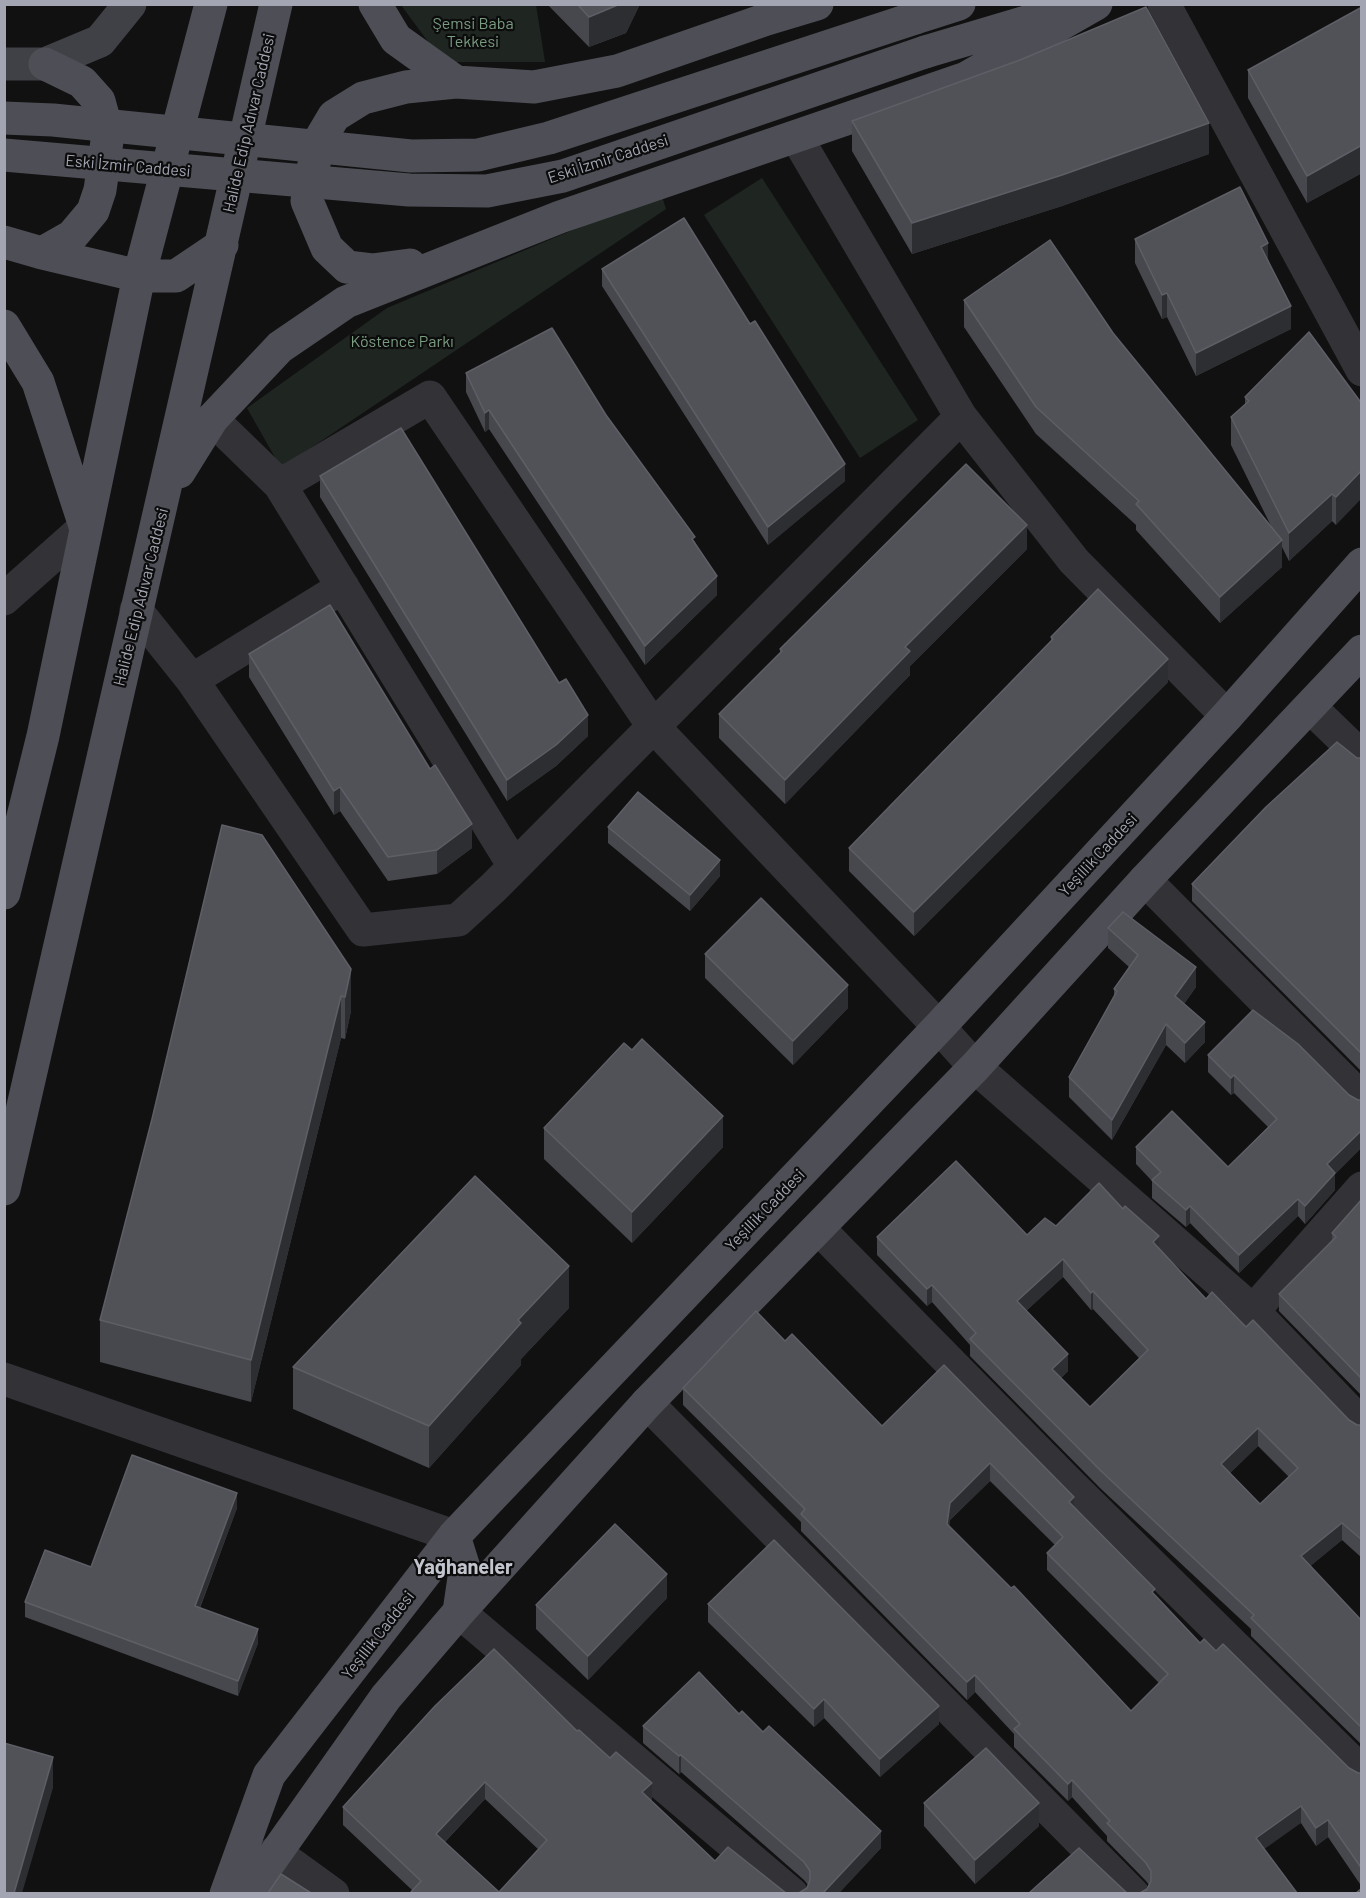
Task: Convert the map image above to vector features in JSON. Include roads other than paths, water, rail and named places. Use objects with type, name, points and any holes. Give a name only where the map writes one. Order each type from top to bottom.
[{"type":"main road","points":[[4,64],[45,64],[100,41],[130,4]]},
{"type":"main road","points":[[4,893],[43,736],[139,276],[211,4]]},
{"type":"main road","name":"Halide Edip Adıvar Caddesi","points":[[4,1189],[136,610],[166,494],[276,4]]},
{"type":"main road","points":[[353,4],[396,39],[456,82]]},
{"type":"main road","points":[[375,4],[396,39]]},
{"type":"main road","points":[[454,259],[372,270],[347,267],[327,248],[307,201],[318,143],[334,116],[363,98],[406,87],[456,82],[534,87],[617,71],[764,12],[817,4]]},
{"type":"main road","points":[[4,118],[53,120],[411,156],[478,155],[549,138],[959,4]]},
{"type":"main road","name":"Eski İzmir Caddesi","points":[[4,155],[409,190],[487,191],[563,176],[925,52],[1086,4]]},
{"type":"main road","points":[[166,494],[212,419],[280,347],[346,302],[560,217],[797,138],[966,78],[1096,4]]},
{"type":"main road","points":[[42,253],[72,236],[93,211],[100,190],[108,134],[99,101],[82,81],[45,64]]},
{"type":"main road","points":[[4,242],[139,276],[176,276],[222,245]]},
{"type":"main road","points":[[4,326],[38,382],[85,526]]},
{"type":"main road","name":"Yeşillik Caddesi","points":[[226,1893],[269,1775],[454,1536],[939,1027],[1227,716],[1362,564]]},
{"type":"main road","points":[[247,1893],[386,1697],[459,1612],[647,1403],[975,1067],[1145,880],[1362,651]]},
{"type":"main road","points":[[454,1536],[465,1571],[459,1612]]},
{"type":"street","points":[[1164,4],[1362,370]]},
{"type":"street","points":[[797,138],[961,417],[1074,561],[1227,716]]},
{"type":"street","points":[[280,484],[430,397],[653,726],[975,1067],[1253,1311],[1362,1424]]},
{"type":"street","points":[[136,610],[192,680],[363,930],[458,920],[961,417]]},
{"type":"street","points":[[212,419],[280,484],[514,866]]},
{"type":"street","points":[[4,599],[85,526]]},
{"type":"street","points":[[192,680],[343,587]]},
{"type":"street","points":[[1310,707],[1362,757]]},
{"type":"street","points":[[1145,880],[1362,1099]]},
{"type":"street","points":[[1253,1311],[1362,1188]]},
{"type":"street","points":[[818,1228],[1067,1481],[1362,1772]]},
{"type":"street","points":[[4,1379],[454,1536]]},
{"type":"street","points":[[647,1403],[1133,1893]]},
{"type":"street","points":[[459,1612],[792,1893]]},
{"type":"street","points":[[275,1852],[333,1893]]},
{"type":"district","name":"Yağhaneler","points":[[463,1567]]},
{"type":"park label","name":"Şemsi Baba Tekkesi","points":[[473,33]]},
{"type":"park label","name":"Köstence Parkı","points":[[402,342]]}]
